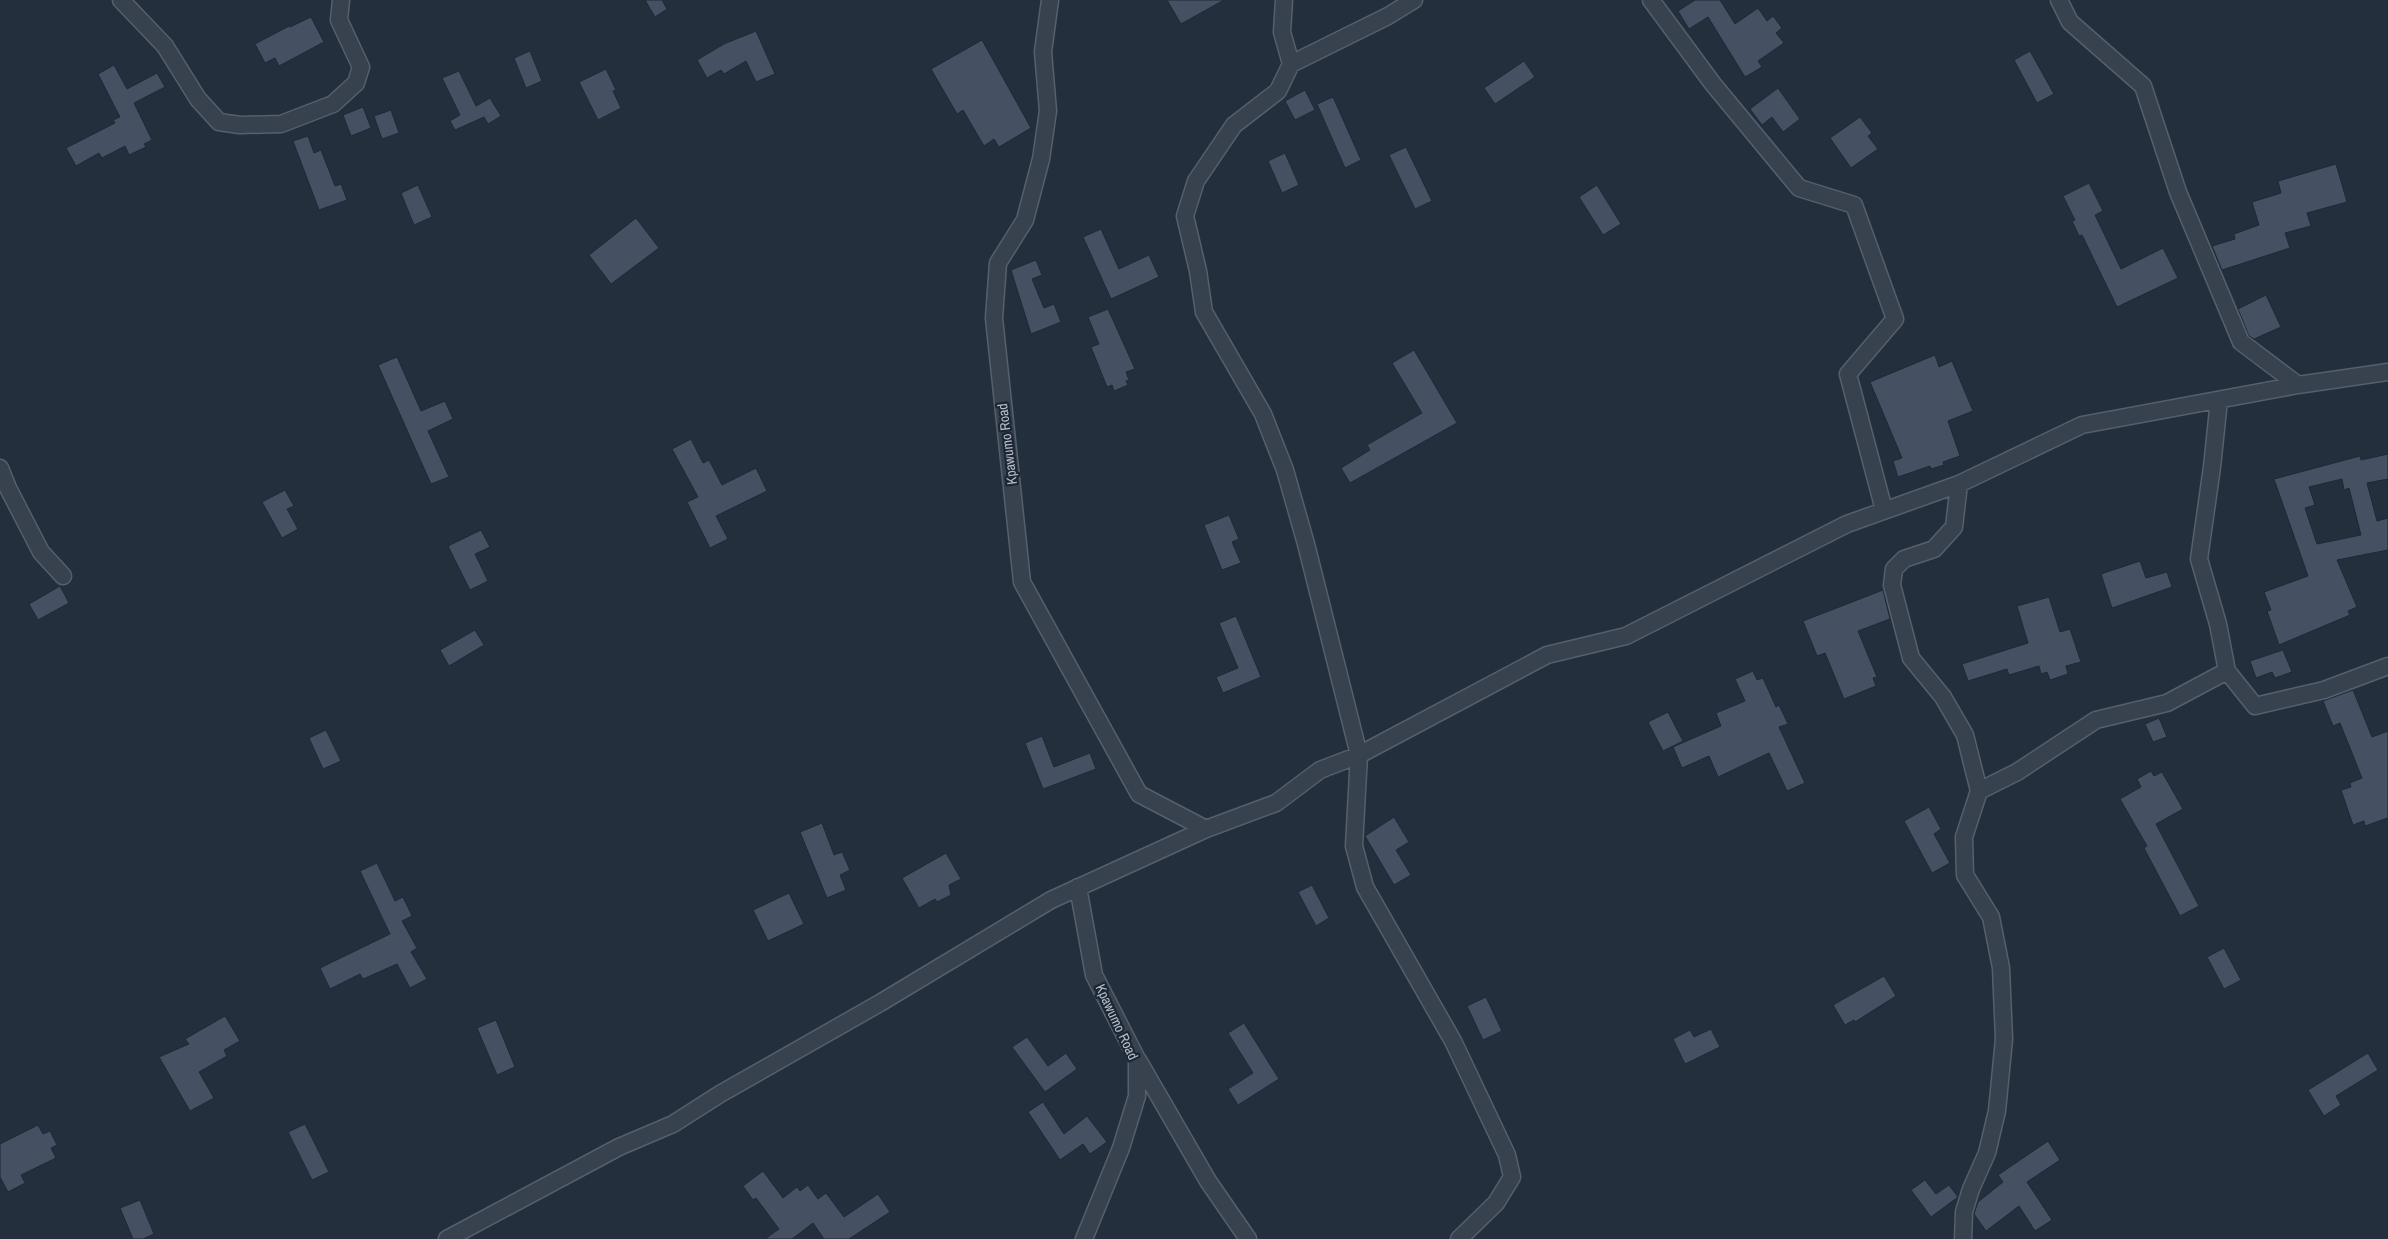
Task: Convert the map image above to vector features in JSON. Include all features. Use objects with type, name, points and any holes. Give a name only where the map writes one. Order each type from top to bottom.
[{"type":"street","points":[[121,0],[165,46],[198,99],[219,122],[240,125],[281,124],[333,104],[356,83],[361,67],[339,20],[341,0]]},
{"type":"street","name":"Kpawumo Road","points":[[1050,0],[1043,52],[1048,111],[1041,159],[1025,220],[998,263],[994,318],[999,380],[1022,582],[1139,794],[1206,829]]},
{"type":"street","points":[[1284,0],[1282,32],[1291,64]]},
{"type":"street","points":[[1414,0],[1388,16],[1291,64],[1278,91],[1234,125],[1196,181],[1185,216],[1198,271],[1204,312],[1263,414],[1285,470],[1309,553],[1359,755],[1354,846],[1365,886],[1454,1041],[1507,1155],[1512,1177],[1496,1203],[1459,1239]]},
{"type":"street","points":[[1651,0],[1713,84],[1799,188],[1854,205],[1895,319],[1848,374],[1884,510]]},
{"type":"street","points":[[2059,0],[2070,22],[2143,86],[2178,192],[2241,342],[2298,385]]},
{"type":"street","points":[[447,1239],[619,1147],[673,1124],[720,1094],[880,1003],[1051,900],[1206,829],[1276,803],[1320,770],[1359,755],[1547,655],[1626,636],[1847,524],[1959,484],[2082,425],[2298,385],[2388,372]]},
{"type":"street","points":[[2219,400],[2199,559],[2218,624],[2227,671],[2255,706],[2324,690],[2388,666]]},
{"type":"street","points":[[0,468],[8,488],[41,552],[64,576]]},
{"type":"street","points":[[1959,484],[1954,528],[1934,549],[1904,559],[1894,569],[1892,585],[1911,658],[1943,698],[1965,735],[1979,791],[1964,837],[1965,875],[1991,917],[2001,968],[2004,1039],[1997,1111],[1987,1153],[1970,1189],[1964,1212],[1962,1239]]},
{"type":"street","points":[[1979,791],[2016,772],[2096,720],[2167,703],[2227,671]]},
{"type":"street","name":"Kpawumo Road","points":[[1078,887],[1094,975],[1137,1059],[1137,1096],[1121,1148],[1084,1239]]},
{"type":"street","points":[[1137,1059],[1208,1181],[1248,1239]]},
{"type":"building","points":[[645,0],[662,0],[667,9],[655,17]]},
{"type":"building","points":[[1167,0],[1224,0],[1181,24]]},
{"type":"building","points":[[1695,0],[1720,0],[1735,24],[1758,8],[1767,21],[1773,16],[1782,28],[1776,33],[1784,43],[1758,61],[1762,67],[1745,77],[1708,17],[1689,29],[1678,11]]},
{"type":"building","points":[[311,17],[324,42],[279,66],[275,58],[265,63],[255,44]]},
{"type":"building","points":[[756,31],[775,74],[756,82],[746,61],[724,74],[721,70],[707,78],[697,60],[724,44]]},
{"type":"building","points":[[982,40],[1031,128],[999,147],[994,139],[984,146],[963,110],[957,114],[931,69]]},
{"type":"building","points":[[530,51],[542,81],[526,88],[514,58]]},
{"type":"building","points":[[2030,51],[2054,94],[2037,103],[2014,60]]},
{"type":"building","points":[[1524,61],[1535,77],[1495,104],[1484,88]]},
{"type":"building","points":[[114,65],[127,89],[157,73],[165,87],[134,103],[152,140],[144,144],[146,147],[129,155],[125,146],[102,158],[99,153],[76,166],[66,148],[115,123],[113,120],[120,117],[98,74]]},
{"type":"building","points":[[606,69],[616,90],[613,91],[621,108],[598,120],[579,82]]},
{"type":"building","points":[[459,71],[476,106],[490,98],[501,116],[488,124],[484,117],[455,130],[450,121],[460,115],[442,78]]},
{"type":"building","points":[[1778,88],[1800,119],[1783,132],[1772,117],[1762,125],[1750,109]]},
{"type":"building","points":[[1305,90],[1315,110],[1295,120],[1285,101]]},
{"type":"building","points":[[1333,97],[1361,160],[1345,168],[1317,104]]},
{"type":"building","points":[[363,107],[371,128],[351,136],[343,115]]},
{"type":"building","points":[[391,110],[399,133],[382,139],[374,116]]},
{"type":"building","points":[[1860,117],[1872,133],[1868,136],[1878,149],[1851,168],[1830,138]]},
{"type":"building","points":[[308,136],[314,153],[321,150],[335,186],[341,184],[347,200],[319,210],[293,141]]},
{"type":"building","points":[[1406,147],[1432,201],[1415,209],[1389,155]]},
{"type":"building","points":[[1285,153],[1299,185],[1282,193],[1268,161]]},
{"type":"building","points":[[2336,164],[2347,202],[2307,213],[2311,226],[2285,233],[2290,248],[2222,270],[2212,246],[2235,239],[2234,234],[2259,225],[2252,202],[2281,193],[2278,181]]},
{"type":"building","points":[[2089,183],[2103,211],[2095,215],[2121,269],[2163,248],[2178,278],[2117,307],[2082,235],[2079,236],[2072,221],[2075,220],[2063,196]]},
{"type":"building","points":[[418,185],[432,217],[414,225],[401,193]]},
{"type":"building","points":[[1597,185],[1621,224],[1603,235],[1579,197]]},
{"type":"building","points":[[636,218],[659,248],[611,284],[589,255]]},
{"type":"building","points":[[1101,229],[1119,269],[1149,255],[1159,277],[1111,299],[1083,237]]},
{"type":"building","points":[[1036,260],[1042,275],[1032,279],[1044,308],[1054,304],[1061,322],[1031,334],[1011,270]]},
{"type":"building","points":[[2266,295],[2281,327],[2254,339],[2249,336],[2238,309]]},
{"type":"building","points":[[1108,309],[1135,369],[1126,372],[1129,380],[1126,381],[1128,385],[1114,391],[1112,385],[1107,387],[1091,347],[1099,344],[1088,317]]},
{"type":"building","points":[[1414,350],[1457,423],[1350,483],[1341,468],[1370,450],[1367,445],[1422,413],[1392,363]]},
{"type":"building","points":[[1935,355],[1939,367],[1952,361],[1973,411],[1948,421],[1960,456],[1943,462],[1944,465],[1931,469],[1930,466],[1898,477],[1893,461],[1902,458],[1870,382]]},
{"type":"building","points":[[397,357],[421,411],[445,401],[453,419],[428,431],[449,477],[431,484],[378,365]]},
{"type":"building","points":[[691,439],[703,463],[709,460],[722,485],[756,468],[767,491],[716,516],[728,539],[710,548],[687,502],[698,497],[672,449]]},
{"type":"building","points":[[2388,454],[2388,479],[2367,483],[2377,521],[2388,518],[2388,550],[2337,560],[2357,607],[2348,611],[2350,615],[2279,645],[2267,611],[2271,610],[2264,592],[2308,576],[2274,479],[2360,456],[2361,460]],"holes":[[[2342,479],[2344,490],[2349,488],[2361,535],[2317,544],[2305,508],[2315,505],[2309,487]]]},
{"type":"building","points":[[285,490],[294,506],[287,509],[298,529],[282,538],[262,502]]},
{"type":"building","points":[[1229,515],[1239,539],[1232,542],[1241,563],[1222,570],[1204,525]]},
{"type":"building","points":[[481,530],[490,547],[475,554],[488,581],[470,590],[448,546]]},
{"type":"building","points":[[2140,561],[2146,578],[2167,572],[2172,587],[2112,608],[2101,574]]},
{"type":"building","points":[[60,586],[69,603],[38,620],[29,604]]},
{"type":"building","points":[[1883,590],[1890,619],[1858,631],[1877,677],[1873,678],[1876,686],[1844,699],[1825,653],[1817,656],[1803,621]]},
{"type":"building","points":[[2049,597],[2060,632],[2070,629],[2081,662],[2066,666],[2068,674],[2050,680],[2047,672],[2041,674],[2039,666],[2009,675],[2007,669],[1968,681],[1962,664],[2028,643],[2017,606]]},
{"type":"building","points":[[1236,616],[1261,677],[1223,693],[1216,677],[1238,668],[1219,623]]},
{"type":"building","points":[[475,630],[484,645],[449,666],[440,650]]},
{"type":"building","points":[[2283,650],[2292,672],[2275,678],[2272,672],[2256,678],[2250,661]]},
{"type":"building","points":[[1753,671],[1757,680],[1763,678],[1776,707],[1779,705],[1788,724],[1779,727],[1805,783],[1787,791],[1769,753],[1718,777],[1709,756],[1682,768],[1673,747],[1721,726],[1716,713],[1745,701],[1735,679]]},
{"type":"building","points":[[2353,690],[2372,737],[2388,731],[2388,818],[2365,826],[2364,821],[2353,825],[2341,790],[2351,787],[2350,783],[2362,778],[2340,723],[2333,726],[2323,701]]},
{"type":"building","points":[[1668,712],[1683,741],[1663,751],[1648,722]]},
{"type":"building","points":[[2159,718],[2167,737],[2153,742],[2145,724]]},
{"type":"building","points":[[326,730],[341,761],[323,769],[309,738]]},
{"type":"building","points":[[1042,736],[1054,767],[1090,753],[1096,769],[1043,789],[1025,743]]},
{"type":"building","points":[[2151,771],[2154,776],[2162,772],[2183,809],[2156,824],[2199,906],[2180,916],[2144,848],[2147,846],[2120,799],[2141,787],[2137,779]]},
{"type":"building","points":[[1929,807],[1941,829],[1934,834],[1950,863],[1932,873],[1904,821]]},
{"type":"building","points":[[1394,817],[1409,842],[1396,850],[1411,875],[1394,885],[1365,836]]},
{"type":"building","points":[[822,823],[834,855],[842,852],[850,870],[840,875],[846,890],[827,898],[800,832]]},
{"type":"building","points":[[946,853],[961,879],[949,885],[951,895],[937,902],[935,899],[919,908],[902,878]]},
{"type":"building","points":[[377,863],[395,901],[403,897],[412,916],[402,921],[417,948],[411,952],[427,979],[410,988],[397,964],[363,979],[360,974],[330,989],[320,968],[390,934],[360,871]]},
{"type":"building","points":[[1312,885],[1329,918],[1316,926],[1298,892]]},
{"type":"building","points":[[789,893],[804,924],[768,941],[753,910]]},
{"type":"building","points":[[2224,948],[2241,980],[2224,989],[2207,957]]},
{"type":"building","points":[[1884,976],[1896,996],[1855,1022],[1854,1020],[1845,1025],[1833,1005]]},
{"type":"building","points":[[1486,997],[1502,1031],[1483,1040],[1467,1006]]},
{"type":"building","points":[[225,1016],[240,1041],[224,1050],[227,1056],[199,1072],[214,1098],[190,1111],[159,1057],[189,1044],[185,1039]]},
{"type":"building","points":[[496,1020],[515,1067],[497,1075],[477,1028]]},
{"type":"building","points":[[1244,1023],[1279,1079],[1238,1105],[1228,1089],[1253,1073],[1228,1033]]},
{"type":"building","points":[[1711,1029],[1720,1047],[1685,1064],[1673,1039],[1690,1030],[1694,1037]]},
{"type":"building","points":[[1027,1037],[1048,1066],[1066,1053],[1077,1069],[1045,1092],[1012,1047]]},
{"type":"building","points":[[2368,1053],[2378,1070],[2336,1096],[2341,1105],[2324,1116],[2308,1090]]},
{"type":"building","points":[[1043,1102],[1064,1134],[1087,1116],[1107,1142],[1090,1154],[1083,1144],[1060,1160],[1028,1112]]},
{"type":"building","points":[[305,1124],[329,1172],[312,1180],[288,1132]]},
{"type":"building","points":[[38,1125],[43,1134],[50,1131],[57,1145],[51,1148],[56,1158],[21,1175],[25,1183],[8,1192],[0,1177],[0,1144]]},
{"type":"building","points":[[2048,1141],[2060,1160],[2027,1182],[2052,1220],[2035,1231],[2019,1206],[1986,1231],[1974,1214],[1978,1202],[2003,1182],[1998,1175]]},
{"type":"building","points":[[763,1171],[783,1198],[797,1187],[800,1191],[808,1185],[818,1199],[826,1193],[844,1217],[878,1194],[890,1212],[849,1239],[824,1239],[813,1223],[792,1239],[765,1239],[779,1229],[756,1198],[753,1200],[743,1186]]},
{"type":"building","points":[[1925,1180],[1936,1194],[1949,1185],[1958,1197],[1931,1217],[1911,1190]]},
{"type":"building","points":[[140,1200],[154,1234],[143,1239],[133,1239],[120,1208]]}]
